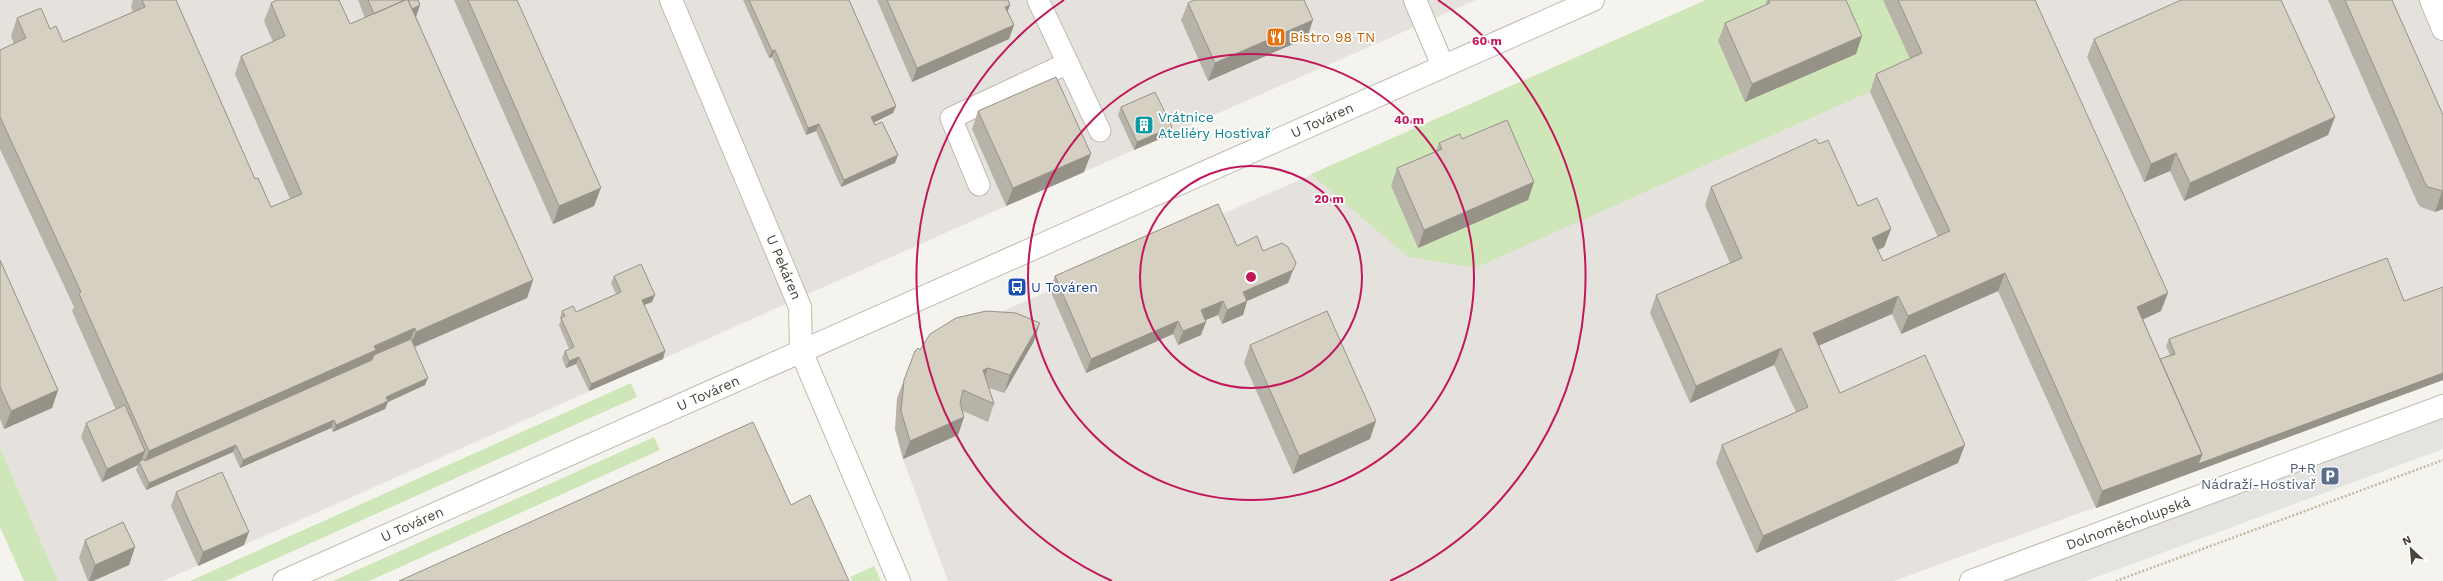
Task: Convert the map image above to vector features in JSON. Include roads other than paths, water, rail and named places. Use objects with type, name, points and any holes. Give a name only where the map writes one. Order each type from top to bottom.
[{"type":"street","name":"U Pekáren","points":[[671,0],[800,307],[801,351],[899,581]]},
{"type":"street","points":[[1414,0],[1443,66]]},
{"type":"street","name":"U Továren","points":[[284,581],[1593,0]]},
{"type":"street","points":[[2431,0],[2443,29]]},
{"type":"street","name":"Dolnoměcholupská","points":[[1971,581],[2443,406]]},
{"type":"lane","points":[[1038,0],[1100,131]]},
{"type":"lane","points":[[979,184],[951,118],[1068,64]]},
{"type":"place","name":"Bistro 98 TN","points":[[1276,37]]},
{"type":"place","name":"Vrátnice Ateliéry Hostivař","points":[[1144,125]]},
{"type":"place","name":"U Továren","points":[[1017,287]]},
{"type":"place","name":"P+R Nádraží-Hostivař","points":[[2330,476]]}]
